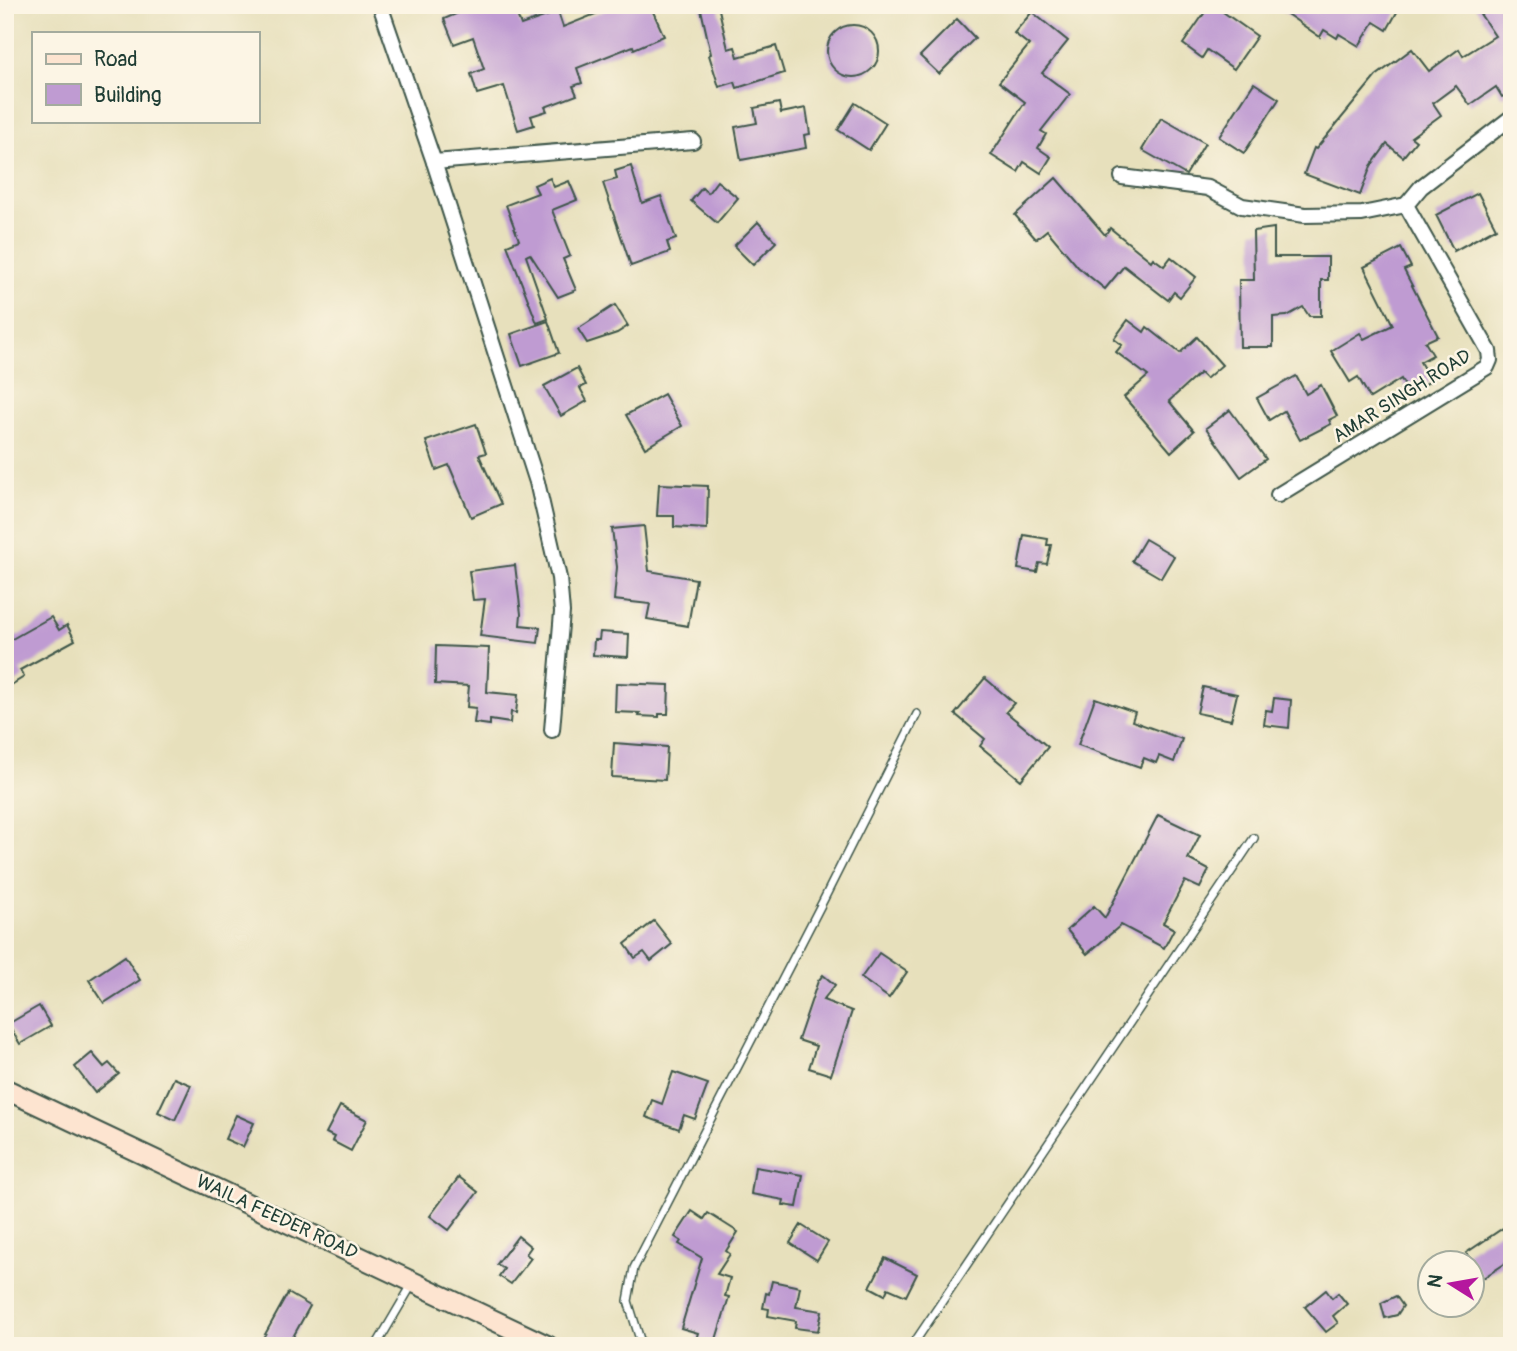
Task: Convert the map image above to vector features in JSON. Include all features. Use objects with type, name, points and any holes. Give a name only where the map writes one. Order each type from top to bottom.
[{"type":"street","points":[[380,5],[434,162],[537,482],[559,578],[562,612],[552,730]]},
{"type":"street","points":[[1122,177],[1208,188],[1242,206],[1305,215],[1362,214],[1406,205],[1421,187],[1512,117]]},
{"type":"street","points":[[434,162],[693,141]]},
{"type":"street","name":"AMAR SINGH ROAD","points":[[1278,495],[1481,372],[1490,360],[1489,351],[1406,205]]},
{"type":"street","name":"WAILA FEEDER ROAD","points":[[5,1089],[548,1346]]},
{"type":"lane","points":[[642,1346],[628,1301],[634,1268],[917,714]]},
{"type":"lane","points":[[912,1346],[1254,838]]},
{"type":"lane","points":[[376,1346],[414,1281]]},
{"type":"building","points":[[477,5],[513,5],[521,25],[558,12],[563,27],[618,5],[650,5],[664,36],[577,68],[582,83],[573,86],[577,95],[545,107],[547,111],[531,116],[534,125],[518,130],[504,86],[477,94],[471,74],[484,69],[473,37],[454,44],[444,19]]},
{"type":"building","points":[[700,5],[718,5],[728,49],[735,47],[738,57],[776,46],[784,73],[737,88],[735,82],[719,87],[709,55],[711,54]]},
{"type":"building","points":[[1210,5],[1257,36],[1234,69],[1207,50],[1202,58],[1183,44]]},
{"type":"building","points":[[1274,5],[1304,5],[1312,11],[1316,5],[1401,5],[1387,30],[1374,22],[1359,46],[1339,34],[1337,38],[1324,30],[1320,37]]},
{"type":"building","points":[[1474,5],[1512,5],[1512,91],[1502,97],[1496,87],[1470,105],[1456,86],[1433,103],[1441,115],[1411,137],[1416,141],[1403,157],[1387,144],[1371,166],[1360,195],[1304,174],[1314,148],[1316,149],[1376,76],[1412,49],[1429,71],[1459,49],[1463,56],[1495,36]]},
{"type":"building","points":[[1032,12],[1068,41],[1042,73],[1070,94],[1041,131],[1046,134],[1038,148],[1051,157],[1041,173],[1024,162],[1018,172],[991,155],[1025,102],[999,82],[1029,45],[1014,33]]},
{"type":"building","points":[[957,19],[975,38],[939,74],[920,56]]},
{"type":"building","points":[[853,25],[863,27],[871,33],[877,41],[877,61],[871,69],[863,75],[853,77],[843,75],[835,69],[829,61],[827,51],[829,41],[835,33],[843,27]]},
{"type":"building","points":[[1254,83],[1279,99],[1244,153],[1219,137]]},
{"type":"building","points":[[779,103],[781,113],[806,108],[810,134],[804,135],[806,148],[741,160],[735,127],[757,123],[754,108]]},
{"type":"building","points":[[855,103],[886,123],[869,150],[838,130]]},
{"type":"building","points":[[1161,118],[1205,143],[1186,175],[1142,150]]},
{"type":"building","points":[[631,166],[642,203],[661,196],[676,239],[667,242],[670,252],[631,266],[603,183],[617,179],[615,171]]},
{"type":"building","points":[[550,178],[554,187],[569,181],[577,200],[552,210],[570,256],[563,259],[576,290],[558,297],[530,254],[526,256],[548,319],[537,323],[507,245],[519,240],[506,205],[538,193],[534,185]]},
{"type":"building","points":[[1056,178],[1105,235],[1110,228],[1151,261],[1153,258],[1164,266],[1171,257],[1196,277],[1180,297],[1174,292],[1168,300],[1124,266],[1105,289],[1078,267],[1047,230],[1036,239],[1015,215]]},
{"type":"building","points":[[717,181],[738,198],[717,223],[691,201],[702,188],[708,193]]},
{"type":"building","points":[[1478,193],[1496,228],[1454,251],[1436,215]]},
{"type":"building","points":[[758,222],[776,242],[753,265],[734,246]]},
{"type":"building","points":[[1274,228],[1274,257],[1328,257],[1328,280],[1321,280],[1321,316],[1309,316],[1303,307],[1287,316],[1273,317],[1273,347],[1240,347],[1239,280],[1254,280],[1253,231]]},
{"type":"building","points":[[1401,248],[1411,267],[1404,270],[1438,336],[1425,342],[1433,355],[1420,362],[1431,381],[1409,393],[1401,379],[1370,398],[1358,377],[1350,382],[1331,351],[1360,333],[1364,339],[1393,325],[1364,267]]},
{"type":"building","points":[[615,305],[628,326],[617,333],[587,343],[578,329]]},
{"type":"building","points":[[1128,320],[1144,332],[1147,327],[1180,353],[1197,337],[1222,365],[1206,379],[1200,373],[1169,401],[1194,431],[1171,452],[1124,397],[1148,376],[1116,352],[1122,345],[1114,339]]},
{"type":"building","points":[[548,321],[559,353],[522,366],[511,334]]},
{"type":"building","points":[[577,368],[586,385],[580,388],[587,401],[561,416],[544,386]]},
{"type":"building","points":[[1296,376],[1306,394],[1321,385],[1337,416],[1329,420],[1331,424],[1300,440],[1284,411],[1269,420],[1257,398]]},
{"type":"building","points":[[664,394],[682,426],[645,448],[626,415]]},
{"type":"building","points":[[1230,410],[1266,459],[1241,477],[1206,428]]},
{"type":"building","points":[[476,424],[486,453],[479,455],[501,504],[471,517],[449,465],[436,470],[426,441]]},
{"type":"building","points":[[659,484],[708,486],[707,529],[674,527],[674,516],[657,516]]},
{"type":"building","points":[[644,526],[649,571],[696,579],[688,626],[647,619],[650,604],[614,600],[617,567],[612,529]]},
{"type":"building","points":[[1024,535],[1048,539],[1047,545],[1051,545],[1047,564],[1039,563],[1037,572],[1018,569]]},
{"type":"building","points":[[1145,539],[1174,556],[1161,578],[1132,561]]},
{"type":"building","points":[[515,565],[520,625],[540,627],[538,643],[480,636],[485,599],[473,600],[469,571]]},
{"type":"building","points":[[51,617],[59,630],[67,625],[75,640],[20,670],[24,677],[11,685],[7,678],[5,679],[5,643]]},
{"type":"building","points":[[600,632],[629,634],[628,657],[593,655],[594,640],[599,640]]},
{"type":"building","points":[[436,646],[489,648],[487,692],[518,695],[516,713],[511,712],[510,723],[490,720],[490,725],[474,723],[476,708],[467,707],[469,686],[435,684]]},
{"type":"building","points":[[985,678],[1014,703],[1006,712],[1048,747],[1021,780],[980,746],[985,739],[955,714]]},
{"type":"building","points":[[616,683],[669,685],[668,714],[659,714],[659,717],[615,712]]},
{"type":"building","points":[[1203,687],[1237,694],[1231,720],[1197,713]]},
{"type":"building","points":[[1095,698],[1135,712],[1132,721],[1182,739],[1174,762],[1159,756],[1156,763],[1144,758],[1140,767],[1078,745]]},
{"type":"building","points":[[1274,698],[1291,700],[1289,728],[1264,725],[1266,710],[1272,711]]},
{"type":"building","points":[[614,743],[667,747],[665,780],[612,777]]},
{"type":"building","points":[[1158,815],[1200,835],[1188,859],[1209,870],[1200,888],[1185,881],[1163,923],[1174,929],[1164,948],[1121,925],[1087,954],[1067,930],[1094,906],[1105,918]]},
{"type":"building","points":[[654,921],[672,944],[651,961],[644,952],[635,958],[625,944]]},
{"type":"building","points":[[879,953],[907,972],[889,998],[861,978]]},
{"type":"building","points":[[125,956],[140,980],[104,1003],[89,980]]},
{"type":"building","points":[[823,975],[835,985],[823,1000],[852,1011],[831,1075],[809,1068],[816,1046],[798,1040],[818,981]]},
{"type":"building","points":[[39,1006],[51,1026],[20,1044],[8,1024]]},
{"type":"building","points":[[92,1053],[104,1067],[109,1063],[119,1074],[95,1093],[75,1067]]},
{"type":"building","points":[[673,1072],[708,1084],[695,1119],[684,1115],[679,1129],[646,1117],[652,1100],[662,1104]]},
{"type":"building","points":[[174,1078],[191,1085],[175,1120],[158,1112]]},
{"type":"building","points":[[340,1106],[367,1120],[351,1151],[332,1141],[334,1137],[326,1133]]},
{"type":"building","points":[[236,1115],[254,1123],[243,1147],[225,1139]]},
{"type":"building","points":[[755,1167],[803,1175],[797,1207],[783,1205],[784,1200],[751,1194]]},
{"type":"building","points":[[459,1177],[478,1192],[449,1230],[430,1216]]},
{"type":"building","points":[[692,1211],[704,1219],[708,1213],[738,1232],[726,1251],[730,1254],[717,1274],[730,1278],[725,1296],[729,1297],[714,1346],[694,1346],[698,1333],[681,1328],[702,1258],[679,1244],[681,1241],[675,1237]]},
{"type":"building","points":[[1512,1222],[1512,1259],[1486,1276],[1486,1250],[1470,1250]]},
{"type":"building","points":[[801,1225],[828,1242],[817,1260],[790,1243]]},
{"type":"building","points":[[518,1236],[531,1247],[526,1254],[531,1258],[511,1284],[499,1276],[504,1269],[497,1264]]},
{"type":"building","points":[[885,1258],[917,1274],[906,1296],[888,1288],[885,1295],[870,1287]]},
{"type":"building","points":[[772,1281],[800,1287],[796,1307],[822,1311],[818,1331],[795,1328],[796,1321],[768,1316],[769,1309],[763,1308]]},
{"type":"building","points":[[1326,1290],[1332,1298],[1338,1293],[1347,1304],[1333,1316],[1338,1323],[1326,1332],[1305,1307]]},
{"type":"building","points":[[288,1293],[310,1306],[288,1346],[277,1346],[263,1338]]},
{"type":"building","points":[[1396,1296],[1403,1306],[1397,1315],[1385,1318],[1381,1303]]}]
